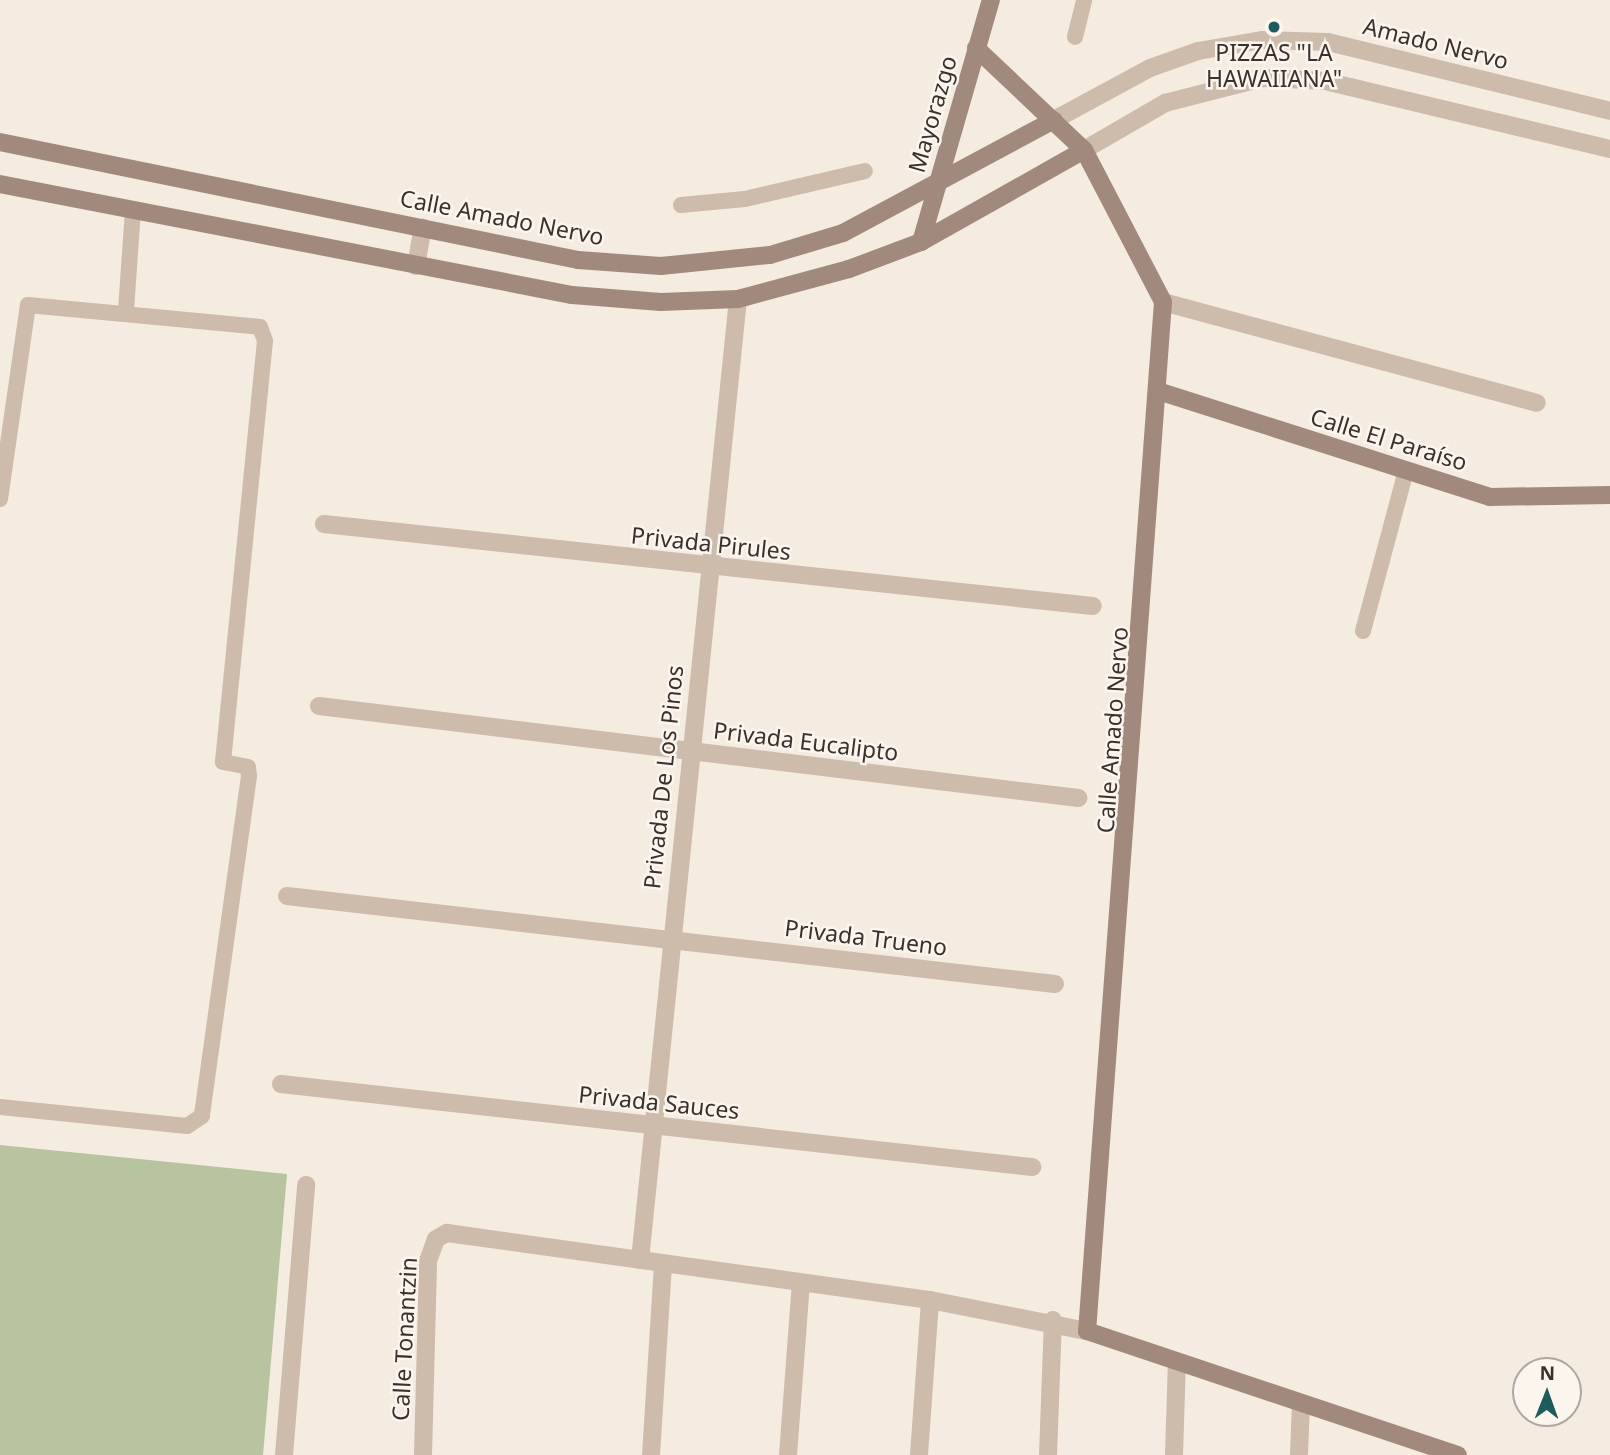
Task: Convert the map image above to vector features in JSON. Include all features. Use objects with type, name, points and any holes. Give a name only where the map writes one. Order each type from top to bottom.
[{"type":"main road","name":"Mayorazgo","points":[[921,243],[991,0]]},
{"type":"main road","points":[[976,48],[1084,150],[1163,302]]},
{"type":"main road","name":"Calle Amado Nervo","points":[[0,142],[578,260],[697,265],[770,255],[843,233],[1054,120]]},
{"type":"main road","points":[[0,184],[572,295],[661,302],[738,299],[921,243],[1084,150]]},
{"type":"main road","name":"Calle Amado Nervo","points":[[1087,1331],[1163,302]]},
{"type":"main road","name":"Calle El Paraíso","points":[[1158,391],[1490,497],[1610,495]]},
{"type":"main road","points":[[1087,1331],[1449,1454]]},
{"type":"street","name":"Amado Nervo","points":[[1054,120],[1150,68],[1198,51],[1263,40],[1328,42],[1610,111]]},
{"type":"street","points":[[1084,150],[1165,103],[1264,78],[1325,81],[1610,149]]},
{"type":"street","points":[[416,266],[423,228]]},
{"type":"street","name":"Privada De Los Pinos","points":[[640,1260],[708,568],[738,299]]},
{"type":"street","points":[[1163,302],[1536,403]]},
{"type":"street","name":"Privada Pirules","points":[[324,524],[708,568],[1093,606]]},
{"type":"street","name":"Privada Eucalipto","points":[[319,706],[1078,798]]},
{"type":"street","points":[[287,896],[671,940]]},
{"type":"street","name":"Privada Trueno","points":[[671,940],[1055,984]]},
{"type":"street","name":"Privada Sauces","points":[[281,1084],[1032,1167]]},
{"type":"street","points":[[284,1455],[306,1185]]},
{"type":"street","name":"Calle Tonantzin","points":[[424,1455],[428,1261],[436,1239],[447,1234],[640,1260]]},
{"type":"street","points":[[640,1260],[930,1300],[1053,1320],[1087,1331]]},
{"type":"street","points":[[651,1455],[663,1263]]},
{"type":"street","points":[[788,1455],[801,1283]]},
{"type":"street","points":[[919,1455],[930,1300]]},
{"type":"street","points":[[1048,1455],[1053,1320]]},
{"type":"street","points":[[1174,1455],[1177,1362]]},
{"type":"street","points":[[1299,1455],[1301,1403]]},
{"type":"lane","points":[[1075,37],[1084,0]]},
{"type":"lane","points":[[681,205],[745,199],[865,171]]},
{"type":"lane","points":[[126,310],[133,209]]},
{"type":"lane","points":[[0,499],[28,305],[126,310],[243,321],[260,327],[265,341],[223,762],[248,767],[249,776],[202,1116],[187,1126],[0,1108]]},
{"type":"lane","points":[[1363,631],[1406,471]]},
{"type":"green space","points":[[0,1145],[287,1174],[263,1455],[0,1455]]},
{"type":"place","name":"PIZZAS \"LA HAWAIIANA\"","points":[[1274,27]]}]
